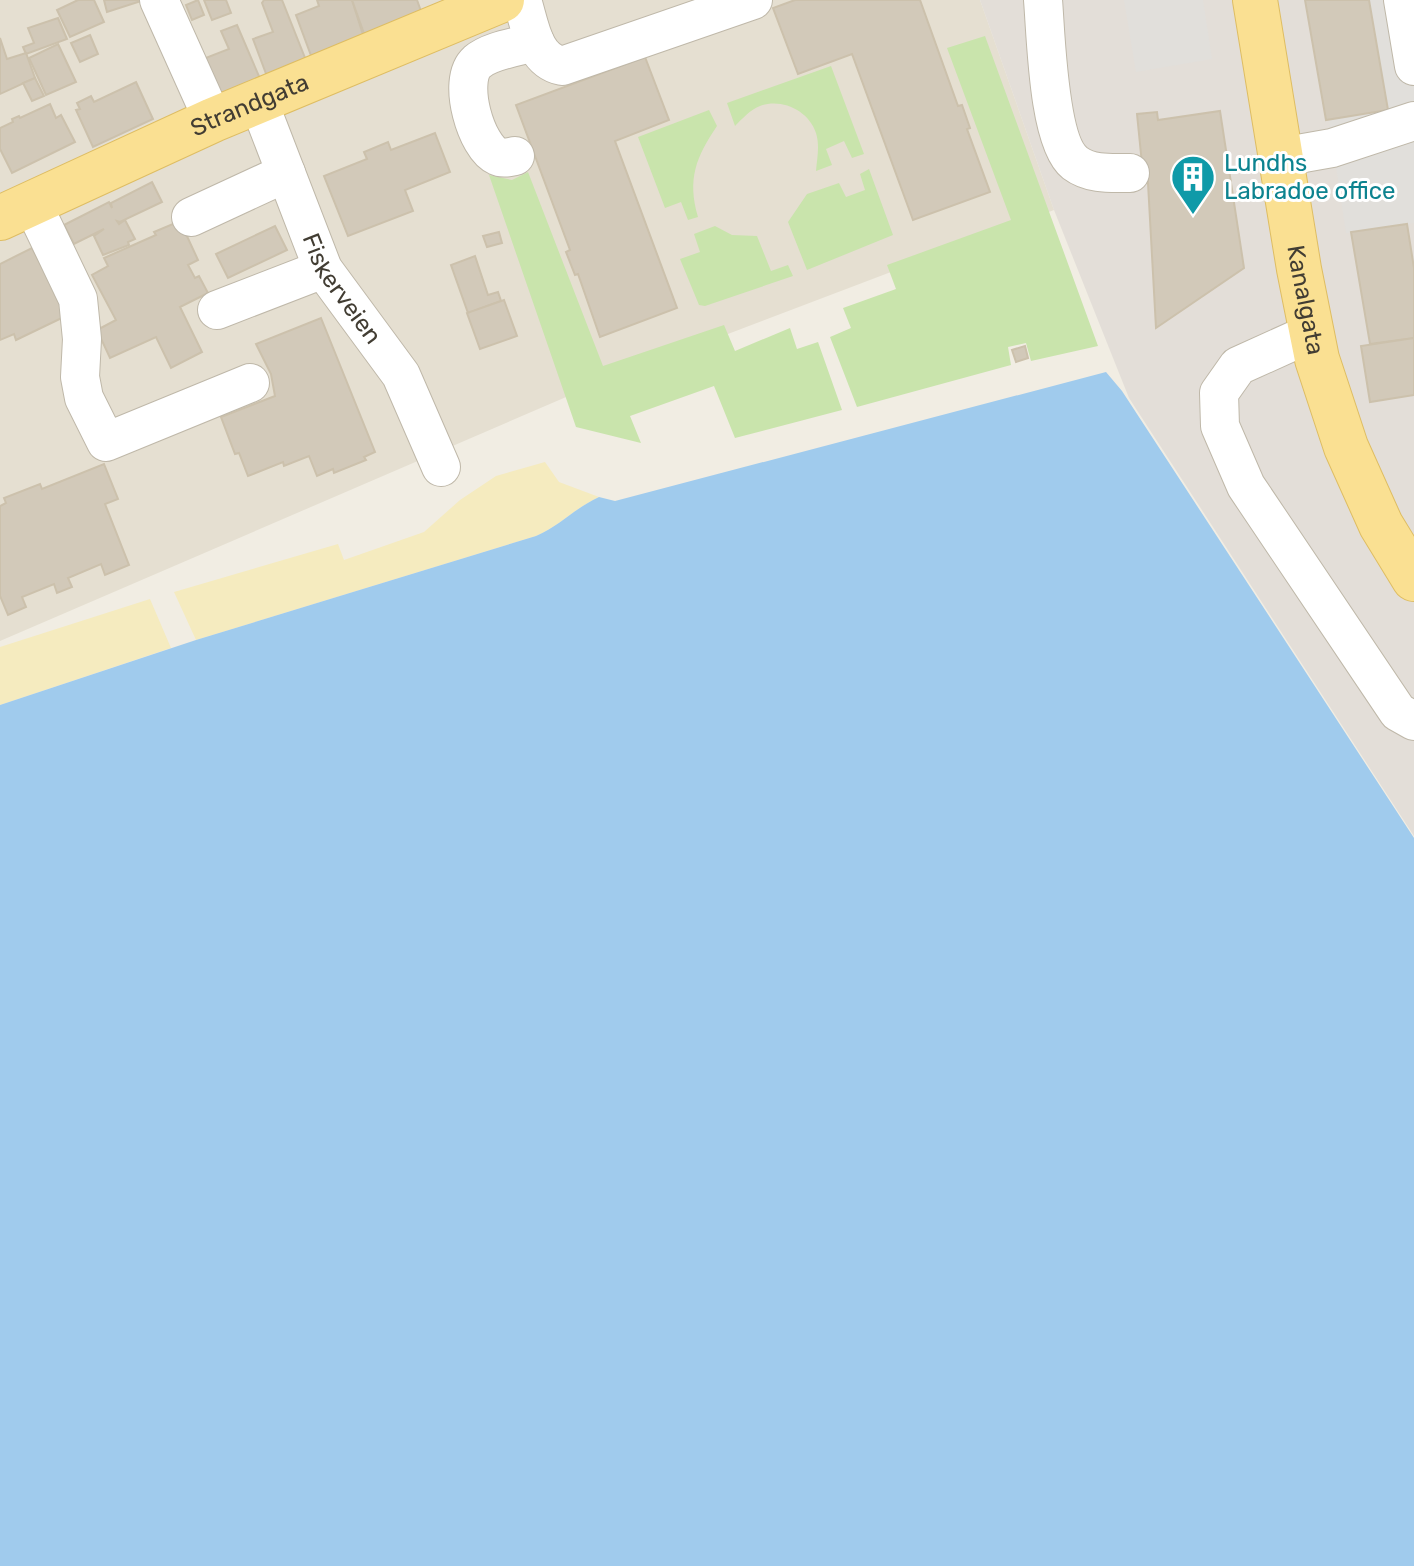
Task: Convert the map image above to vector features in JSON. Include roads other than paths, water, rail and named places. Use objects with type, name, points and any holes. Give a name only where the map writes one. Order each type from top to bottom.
[{"type":"main road","name":"Strandgata","points":[[10,207],[502,0]]},
{"type":"main road","name":"Kanalgata","points":[[1255,0],[1317,359],[1346,447],[1381,525],[1414,579]]},
{"type":"street","points":[[159,0],[213,120]]},
{"type":"street","points":[[522,0],[542,56],[551,64],[562,66],[753,0]]},
{"type":"street","points":[[1043,0],[1058,134],[1074,163],[1099,173],[1130,173]]},
{"type":"street","points":[[1403,0],[1414,66]]},
{"type":"street","points":[[515,156],[495,156],[485,147],[467,99],[466,84],[477,62],[535,42]]},
{"type":"street","name":"Fiskerveien","points":[[259,103],[323,269],[401,375],[441,467]]},
{"type":"street","points":[[1281,157],[1332,148],[1414,121]]},
{"type":"street","points":[[191,217],[286,173]]},
{"type":"street","points":[[10,207],[78,299],[82,339],[80,377],[84,398],[106,442],[250,383]]},
{"type":"street","points":[[217,310],[323,269]]},
{"type":"street","points":[[1311,333],[1238,366],[1219,393],[1220,426],[1246,486],[1398,712],[1414,721]]},
{"type":"water","points":[[1106,372],[1122,391],[1414,838],[1414,1566],[0,1566],[0,705],[196,640],[536,536],[599,497],[615,501]]},
{"type":"place","name":"Lundhs Labradoe office","points":[[1193,216]]}]
